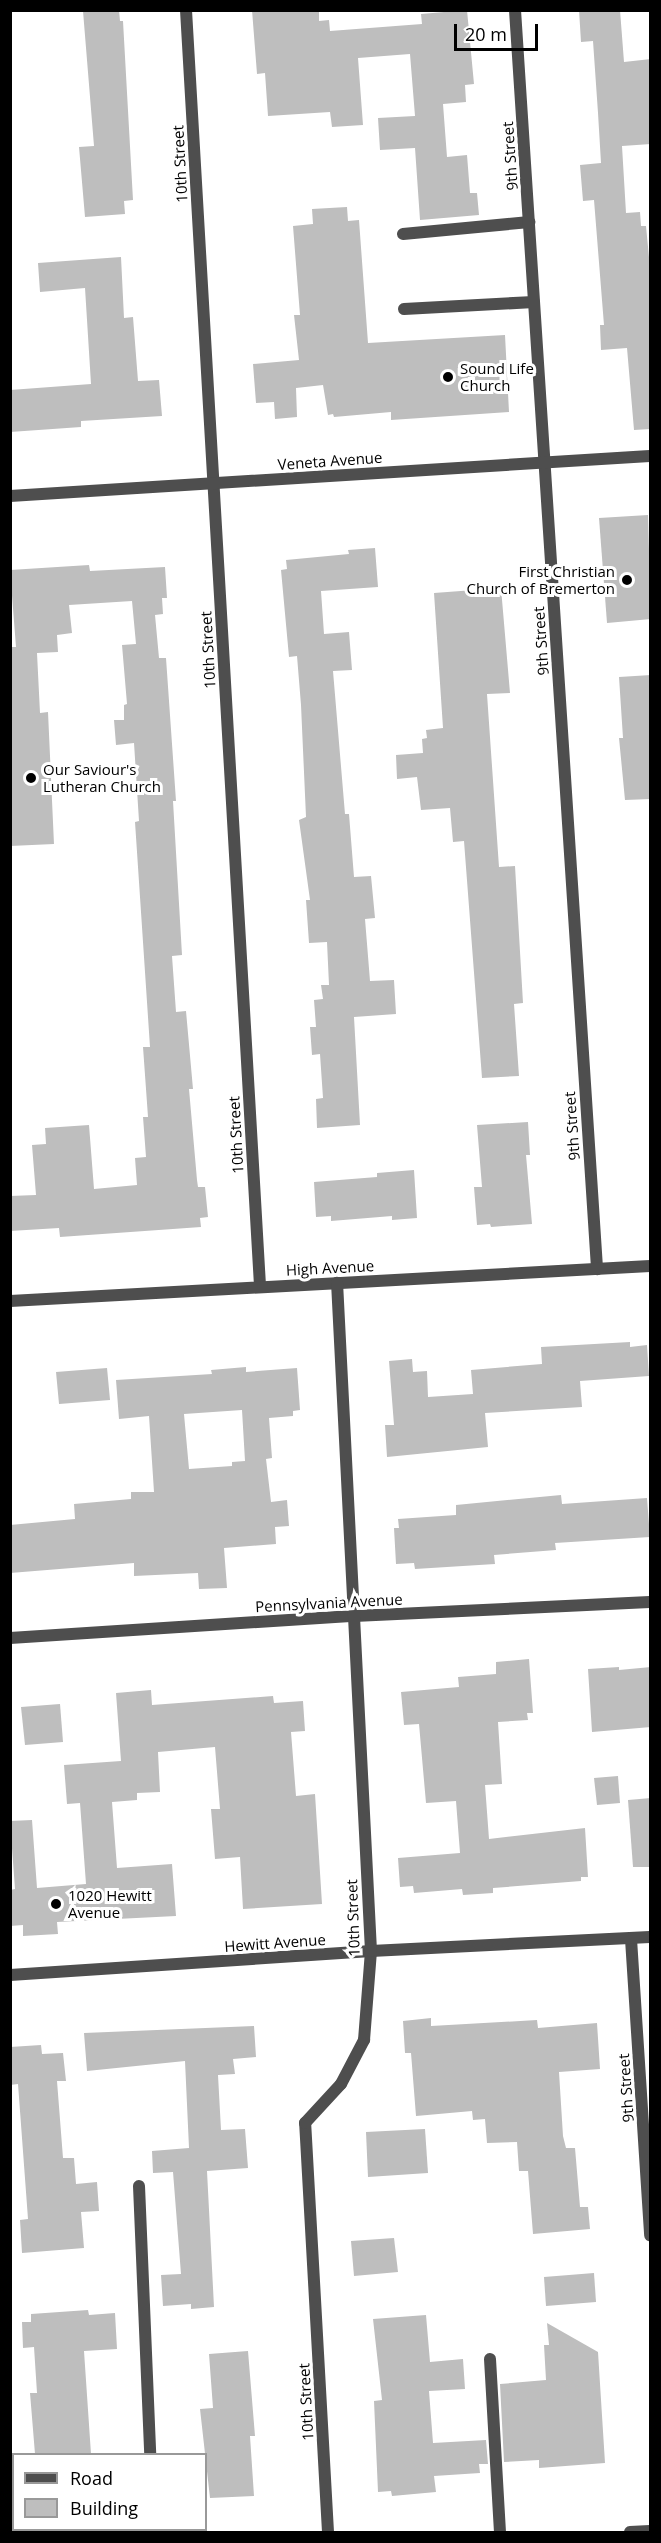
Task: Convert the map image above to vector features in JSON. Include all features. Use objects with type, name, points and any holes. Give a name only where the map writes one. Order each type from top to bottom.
[{"type":"street","name":"10th Street","points":[[186,10],[260,1287]]},
{"type":"street","name":"9th Street","points":[[515,10],[597,1269]]},
{"type":"street","points":[[404,234],[529,222]]},
{"type":"street","points":[[404,309],[534,302]]},
{"type":"street","name":"Veneta Avenue","points":[[10,496],[651,456]]},
{"type":"street","name":"High Avenue","points":[[10,1300],[651,1266]]},
{"type":"street","name":"10th Street","points":[[328,2532],[305,2123],[341,2084],[364,2040],[371,1952],[337,1283]]},
{"type":"street","name":"Pennsylvania Avenue","points":[[10,1638],[354,1616],[651,1602]]},
{"type":"street","name":"Hewitt Avenue","points":[[10,1975],[651,1937]]},
{"type":"street","name":"9th Street","points":[[631,1939],[651,2235]]},
{"type":"street","points":[[139,2186],[150,2453]]},
{"type":"street","points":[[490,2359],[501,2532]]},
{"type":"street","points":[[630,2532],[651,2532]]},
{"type":"building","points":[[119,10],[120,21],[123,21],[133,200],[124,201],[125,214],[85,217],[79,147],[94,146],[83,11]]},
{"type":"building","points":[[252,10],[319,10],[319,21],[329,20],[330,31],[422,24],[421,14],[467,10],[474,84],[465,85],[466,102],[443,104],[447,157],[467,155],[470,193],[477,193],[479,215],[420,220],[415,148],[380,150],[378,118],[415,116],[410,54],[358,58],[363,125],[332,127],[330,112],[268,116],[265,73],[257,74]]},
{"type":"building","points":[[579,10],[620,10],[624,62],[651,59],[651,144],[622,146],[626,213],[640,212],[641,226],[646,226],[651,278],[651,429],[634,430],[627,348],[601,350],[600,325],[604,325],[594,200],[583,201],[580,165],[601,163],[598,113],[593,41],[581,42]]},
{"type":"building","points":[[347,207],[348,221],[359,220],[368,343],[505,335],[509,412],[391,420],[391,412],[334,417],[333,414],[328,415],[323,385],[296,388],[297,417],[275,419],[274,402],[256,403],[253,364],[299,360],[294,315],[300,315],[293,226],[313,224],[312,209]]},
{"type":"building","points":[[121,257],[124,318],[133,317],[138,381],[159,380],[162,416],[81,421],[81,427],[10,432],[10,390],[91,384],[85,288],[40,292],[38,263]]},
{"type":"building","name":"First Christian Church of Bremerton","points":[[648,515],[651,619],[607,623],[599,518]]},
{"type":"building","points":[[375,548],[378,587],[321,591],[324,634],[349,632],[352,670],[333,671],[345,814],[349,814],[354,877],[371,876],[375,918],[365,919],[370,981],[394,980],[396,1014],[354,1017],[360,1125],[317,1128],[316,1099],[323,1098],[320,1054],[312,1055],[310,1027],[316,1027],[314,1000],[323,999],[321,985],[329,985],[327,942],[309,943],[306,900],[310,900],[299,820],[306,817],[301,705],[297,656],[289,657],[281,570],[287,569],[286,560],[349,554],[348,550]]},
{"type":"building","points":[[89,565],[90,571],[165,567],[167,598],[162,598],[163,614],[155,615],[159,658],[166,658],[176,801],[173,801],[182,955],[172,956],[176,1012],[186,1011],[193,1089],[189,1089],[197,1180],[198,1187],[205,1187],[208,1217],[200,1218],[201,1227],[60,1237],[59,1228],[10,1231],[10,1196],[36,1195],[32,1145],[46,1144],[45,1128],[89,1125],[94,1189],[137,1185],[135,1158],[146,1157],[143,1117],[148,1117],[143,1047],[150,1047],[135,822],[139,821],[134,743],[116,745],[114,720],[124,720],[124,705],[127,704],[122,645],[136,644],[132,601],[69,605],[72,633],[57,635],[58,652],[37,653],[40,713],[48,712],[54,844],[10,846],[10,647],[16,647],[10,570]]},
{"type":"building","points":[[501,588],[510,693],[487,694],[499,867],[515,866],[523,1003],[514,1004],[519,1076],[482,1078],[464,841],[453,842],[450,808],[421,810],[417,777],[397,779],[396,755],[423,753],[422,739],[427,738],[426,730],[443,728],[434,593]]},
{"type":"building","points":[[651,675],[651,799],[625,800],[619,738],[623,738],[619,677]]},
{"type":"building","points":[[528,1122],[530,1155],[526,1155],[532,1224],[491,1227],[490,1224],[477,1225],[474,1187],[482,1187],[477,1125]]},
{"type":"building","points":[[414,1170],[417,1218],[392,1220],[392,1216],[331,1221],[331,1216],[316,1217],[314,1182],[377,1177],[377,1173]]},
{"type":"building","points":[[630,1342],[630,1347],[647,1345],[649,1376],[580,1381],[582,1407],[485,1413],[488,1447],[387,1457],[385,1425],[394,1425],[389,1361],[412,1359],[413,1372],[427,1371],[428,1397],[473,1394],[471,1370],[542,1364],[541,1347]]},
{"type":"building","points":[[246,1367],[246,1372],[297,1368],[300,1410],[293,1411],[293,1416],[269,1418],[272,1458],[266,1459],[271,1502],[287,1500],[289,1526],[275,1527],[276,1544],[224,1548],[227,1588],[199,1589],[198,1573],[134,1576],[134,1563],[10,1573],[10,1525],[75,1519],[74,1504],[131,1499],[131,1492],[154,1492],[149,1416],[119,1419],[116,1380],[212,1374],[211,1370]],"holes":[[[242,1410],[245,1461],[232,1462],[232,1466],[189,1469],[184,1414]]]},
{"type":"building","points":[[107,1368],[110,1400],[59,1404],[56,1372]]},
{"type":"building","points":[[561,1495],[562,1504],[647,1498],[650,1537],[555,1543],[556,1550],[494,1555],[495,1564],[415,1569],[414,1563],[396,1564],[394,1528],[399,1528],[398,1519],[456,1515],[456,1505]]},
{"type":"building","points":[[529,1659],[533,1713],[527,1713],[528,1720],[498,1722],[502,1784],[485,1785],[489,1839],[585,1828],[588,1877],[581,1877],[581,1881],[493,1888],[493,1893],[463,1895],[462,1889],[414,1893],[413,1886],[400,1887],[398,1858],[460,1853],[456,1801],[426,1803],[419,1724],[404,1725],[401,1692],[459,1687],[458,1677],[496,1674],[496,1662]]},
{"type":"building","points":[[619,1667],[619,1670],[651,1667],[651,1727],[592,1732],[588,1669]]},
{"type":"building","points":[[151,1690],[152,1705],[273,1696],[274,1703],[303,1701],[305,1731],[291,1732],[296,1796],[315,1794],[322,1904],[243,1909],[240,1857],[215,1859],[211,1809],[220,1809],[215,1747],[158,1752],[160,1792],[137,1793],[137,1800],[112,1802],[117,1868],[172,1864],[176,1916],[57,1922],[58,1934],[23,1936],[23,1925],[10,1926],[10,1890],[15,1889],[10,1821],[32,1820],[37,1888],[86,1884],[80,1803],[67,1804],[64,1765],[121,1761],[116,1693]]},
{"type":"building","points":[[60,1704],[63,1742],[25,1745],[21,1707]]},
{"type":"building","points":[[618,1776],[620,1803],[597,1805],[594,1778]]},
{"type":"building","points":[[651,1798],[651,1867],[633,1867],[628,1800]]},
{"type":"building","points":[[431,2018],[431,2026],[537,2020],[538,2028],[597,2023],[600,2069],[559,2072],[563,2136],[566,2148],[575,2148],[580,2207],[588,2207],[590,2229],[533,2234],[528,2171],[519,2171],[517,2142],[487,2143],[485,2119],[473,2120],[472,2111],[416,2116],[411,2053],[405,2053],[403,2021]]},
{"type":"building","points":[[254,2026],[256,2057],[233,2059],[235,2074],[218,2075],[221,2130],[245,2129],[248,2168],[207,2171],[214,2307],[191,2309],[191,2304],[163,2306],[161,2275],[181,2274],[173,2172],[153,2173],[152,2151],[189,2148],[185,2061],[87,2071],[84,2033]]},
{"type":"building","points":[[41,2045],[42,2054],[63,2053],[66,2081],[57,2081],[63,2158],[74,2158],[76,2184],[97,2182],[99,2211],[81,2212],[84,2248],[22,2253],[20,2220],[28,2219],[18,2084],[10,2085],[10,2047]]},
{"type":"building","points":[[425,2129],[428,2173],[368,2177],[366,2132]]},
{"type":"building","points":[[394,2238],[398,2272],[354,2276],[351,2241]]},
{"type":"building","points":[[594,2273],[596,2302],[546,2306],[544,2277]]},
{"type":"building","points":[[88,2310],[89,2315],[115,2313],[117,2349],[84,2351],[91,2453],[35,2453],[30,2393],[37,2393],[34,2347],[23,2348],[22,2322],[31,2322],[31,2314]]},
{"type":"building","points":[[426,2315],[430,2362],[463,2359],[465,2389],[429,2391],[433,2443],[486,2440],[488,2464],[479,2464],[480,2473],[434,2476],[436,2492],[392,2496],[391,2491],[378,2492],[374,2401],[382,2400],[373,2319]]},
{"type":"building","points":[[547,2323],[598,2352],[605,2463],[539,2468],[539,2460],[504,2462],[500,2384],[546,2380],[544,2345],[549,2345]]},
{"type":"building","points":[[248,2351],[255,2436],[250,2436],[254,2496],[210,2498],[207,2453],[205,2453],[200,2409],[213,2408],[209,2354]]},
{"type":"place","name":"Sound Life Church","points":[[448,377]]},
{"type":"place","name":"First Christian Church of Bremerton","points":[[627,580]]},
{"type":"place","name":"Our Saviour's Lutheran Church","points":[[31,778]]},
{"type":"place","name":"1020 Hewitt Avenue","points":[[56,1904]]}]
